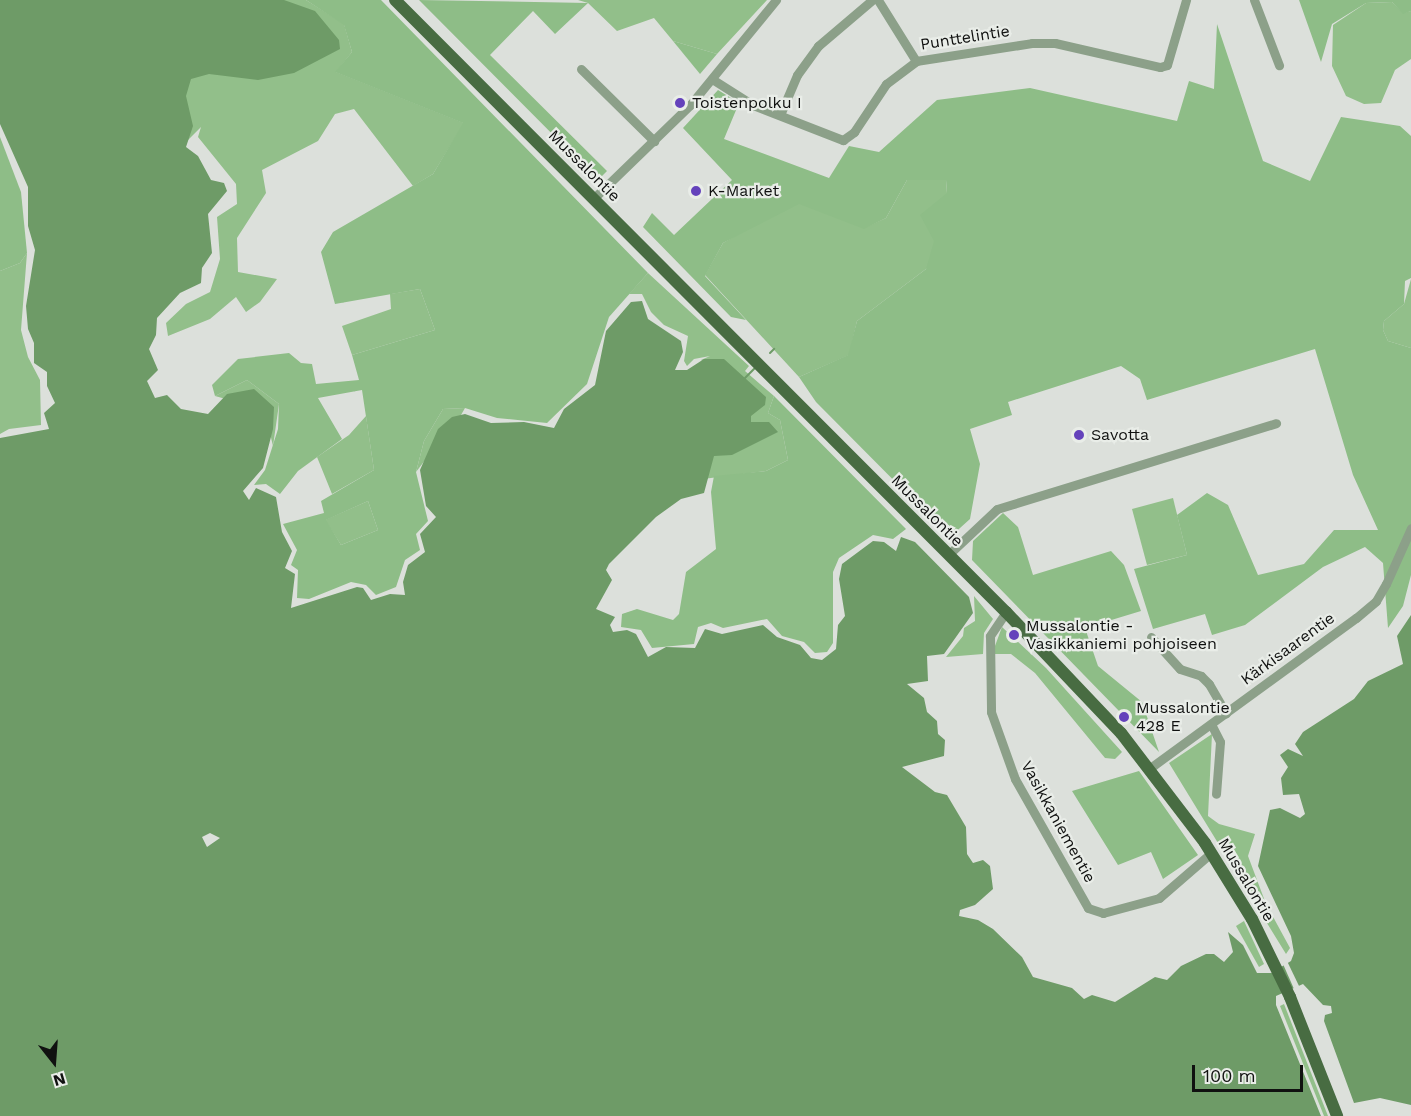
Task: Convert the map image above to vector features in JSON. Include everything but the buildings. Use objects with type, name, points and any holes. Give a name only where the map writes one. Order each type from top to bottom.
[{"type":"main road","name":"Mussalontie","points":[[395,0],[1006,612],[1150,768],[1212,853],[1273,960],[1337,1116]]},
{"type":"street","points":[[593,199],[654,141],[712,79],[776,0]]},
{"type":"street","points":[[780,115],[797,75],[818,46],[872,0]]},
{"type":"street","points":[[878,0],[916,60]]},
{"type":"street","name":"Punttelintie","points":[[712,79],[734,96],[834,137],[850,138],[874,98],[916,60],[1044,43],[1160,67],[1167,66],[1184,0]]},
{"type":"street","points":[[1254,0],[1279,65]]},
{"type":"street","points":[[581,69],[654,141]]},
{"type":"street","points":[[948,555],[997,509],[1276,423]]},
{"type":"street","name":"Kärkisaarentie","points":[[1150,768],[1376,601],[1411,528]]},
{"type":"street","name":"Vasikkaniementie","points":[[1006,612],[990,636],[990,712],[1015,779],[1089,908],[1103,913],[1160,898],[1212,853]]},
{"type":"street","points":[[1151,637],[1180,669],[1201,676],[1209,684],[1226,713]]},
{"type":"street","points":[[1211,724],[1221,742],[1216,794]]},
{"type":"shaded area","points":[[0,0],[284,0],[315,11],[339,40],[340,49],[294,73],[258,80],[209,74],[191,79],[186,96],[193,126],[186,147],[198,156],[211,180],[224,183],[227,191],[208,214],[212,253],[202,268],[201,283],[180,293],[157,318],[156,335],[149,349],[158,370],[147,381],[155,398],[167,395],[181,409],[208,414],[227,394],[254,389],[274,407],[273,429],[263,468],[243,491],[249,500],[256,488],[276,497],[282,532],[292,551],[285,568],[295,574],[291,608],[357,587],[363,588],[371,600],[390,594],[405,595],[403,582],[408,565],[425,552],[420,534],[436,517],[426,506],[420,470],[438,429],[452,417],[465,414],[491,423],[524,422],[554,428],[564,409],[595,385],[606,331],[631,302],[642,301],[648,319],[681,341],[683,352],[675,370],[687,370],[704,359],[724,359],[766,397],[765,405],[751,416],[751,422],[769,422],[778,432],[732,455],[714,456],[704,493],[681,499],[656,517],[609,564],[606,570],[612,580],[596,609],[615,617],[610,625],[613,632],[627,630],[636,634],[648,657],[666,647],[695,648],[705,629],[722,634],[763,625],[777,637],[800,645],[811,658],[822,660],[836,649],[838,625],[845,616],[839,579],[842,564],[873,541],[884,542],[896,551],[901,537],[915,542],[969,597],[973,613],[944,654],[927,656],[928,681],[907,684],[924,698],[927,712],[937,721],[938,734],[945,740],[944,756],[902,767],[935,792],[947,795],[966,827],[967,854],[973,863],[983,860],[990,866],[993,889],[975,905],[960,910],[959,916],[978,920],[993,929],[1022,957],[1033,977],[1072,988],[1084,999],[1092,995],[1115,1002],[1155,977],[1167,980],[1181,966],[1206,954],[1214,954],[1224,962],[1233,952],[1228,932],[1243,945],[1257,973],[1271,973],[1291,961],[1294,953],[1291,936],[1258,866],[1270,810],[1280,808],[1300,818],[1305,814],[1299,794],[1283,795],[1281,778],[1288,767],[1280,755],[1288,749],[1303,756],[1295,744],[1303,732],[1354,699],[1368,681],[1403,664],[1397,636],[1411,615],[1411,1105],[1380,1098],[1354,1103],[1324,1021],[1325,1015],[1332,1013],[1331,1006],[1323,1005],[1303,984],[1276,996],[1276,1005],[1321,1116],[0,1116],[0,438],[49,429],[44,413],[55,403],[47,386],[47,372],[34,363],[34,343],[28,329],[26,306],[35,250],[28,226],[28,187],[0,124]],"holes":[[[210,833],[220,838],[207,847],[202,837]]]},
{"type":"shaded area","points":[[124,0],[306,0],[344,24],[352,52],[336,72],[464,123],[433,174],[413,186],[354,109],[335,114],[318,141],[262,170],[266,193],[237,238],[238,272],[277,279],[260,302],[246,312],[236,297],[210,319],[168,336],[166,323],[186,304],[210,292],[220,259],[217,217],[237,204],[236,184],[198,137],[201,127],[186,142]]},
{"type":"shaded area","points":[[306,0],[381,0],[648,273],[609,317],[587,384],[547,423],[497,418],[465,408],[443,409],[424,441],[416,472],[428,521],[416,534],[420,550],[405,560],[396,587],[376,595],[366,585],[351,582],[309,599],[297,598],[298,570],[291,565],[297,550],[283,524],[324,513],[321,501],[374,470],[362,390],[318,398],[342,439],[298,471],[280,494],[266,484],[254,485],[265,470],[278,429],[279,404],[247,380],[215,396],[212,385],[238,359],[289,353],[301,363],[312,364],[316,384],[359,380],[352,355],[435,330],[420,289],[335,304],[321,252],[333,232],[433,174],[463,123],[335,72],[352,52],[344,25]],"holes":[[[368,501],[378,530],[341,545],[326,520]]]},
{"type":"shaded area","points":[[419,0],[588,3],[555,34],[533,11],[490,55],[607,171],[598,180]]},
{"type":"shaded area","points":[[578,0],[767,0],[717,54],[673,41],[654,18],[617,31],[588,3]]},
{"type":"shaded area","points":[[1299,0],[1411,0],[1411,11],[1403,14],[1392,2],[1366,3],[1332,24],[1321,62]]},
{"type":"shaded area","points":[[1392,2],[1403,13],[1411,11],[1411,59],[1395,70],[1381,103],[1364,104],[1346,96],[1332,66],[1333,25],[1366,3]]},
{"type":"shaded area","points":[[1217,24],[1263,161],[1310,181],[1341,117],[1400,126],[1411,136],[1411,278],[1405,281],[1404,304],[1384,321],[1383,330],[1388,341],[1411,348],[1411,575],[1403,606],[1388,628],[1383,563],[1365,547],[1323,567],[1245,625],[1212,635],[1205,614],[1153,629],[1134,569],[1187,555],[1177,515],[1207,493],[1228,505],[1258,575],[1304,564],[1334,530],[1378,530],[1353,475],[1315,349],[1147,400],[1140,379],[1121,366],[1008,402],[1012,415],[970,429],[980,464],[970,519],[950,537],[816,402],[799,377],[848,355],[857,321],[926,269],[934,241],[920,215],[947,193],[946,180],[907,180],[886,218],[864,229],[799,204],[723,243],[705,276],[746,320],[731,317],[643,227],[652,213],[674,235],[732,180],[683,128],[718,90],[739,103],[724,139],[829,178],[849,146],[879,152],[937,100],[1030,88],[1177,121],[1189,81],[1214,89]]},
{"type":"shaded area","points":[[673,41],[717,54],[700,74]]},
{"type":"shaded area","points":[[0,137],[21,192],[27,253],[20,263],[0,271]]},
{"type":"shaded area","points":[[907,180],[946,180],[947,193],[967,224],[926,269],[857,321],[849,355],[799,377],[705,275],[723,243],[760,221],[799,203],[864,228],[886,218]]},
{"type":"shaded area","points":[[27,253],[21,330],[28,357],[40,380],[41,425],[9,429],[0,434],[0,271],[20,263]]},
{"type":"shaded area","points":[[648,273],[749,366],[745,371],[774,396],[768,413],[780,420],[788,460],[766,471],[703,479],[742,386],[701,360],[710,356],[694,359],[687,366],[684,361],[688,336],[664,325],[651,312],[642,294],[629,294]]},
{"type":"shaded area","points":[[1411,279],[1411,348],[1388,341],[1383,330],[1384,321],[1404,304]]},
{"type":"shaded area","points":[[420,289],[435,330],[352,355],[342,326],[391,309],[390,294]]},
{"type":"shaded area","points":[[247,380],[279,404],[273,446],[268,425],[233,401],[215,396]]},
{"type":"shaded area","points":[[774,396],[906,529],[893,539],[873,535],[839,558],[833,572],[833,643],[827,652],[815,653],[804,642],[782,636],[767,619],[723,628],[711,623],[698,627],[694,644],[652,648],[641,630],[621,627],[622,614],[637,609],[673,620],[679,614],[686,572],[716,549],[711,492],[714,476],[766,471],[788,460],[780,420],[768,413]]},
{"type":"shaded area","points":[[465,408],[449,436],[435,447],[416,472],[424,441],[443,409]]},
{"type":"shaded area","points":[[366,416],[374,470],[332,494],[317,457],[349,435]]},
{"type":"shaded area","points":[[1173,498],[1187,555],[1147,565],[1132,509]]},
{"type":"shaded area","points":[[368,501],[378,530],[341,545],[325,520]]},
{"type":"shaded area","points":[[1003,513],[1018,527],[1033,575],[1111,551],[1124,565],[1141,611],[1085,628],[1098,666],[1142,702],[1159,752],[972,560],[973,541]]},
{"type":"shaded area","points":[[974,596],[993,619],[984,633],[983,654],[946,657],[963,636],[964,628],[975,621]]},
{"type":"shaded area","points":[[1002,627],[1046,668],[1122,752],[1115,759],[1105,758],[1035,673],[1011,654],[992,654]]},
{"type":"shaded area","points":[[1212,734],[1208,816],[1219,824],[1255,834],[1248,856],[1266,904],[1290,948],[1286,954],[1169,763]]},
{"type":"shaded area","points":[[1139,771],[1198,855],[1163,879],[1151,852],[1118,865],[1072,791]]},
{"type":"shaded area","points":[[1244,921],[1264,964],[1259,967],[1236,926]]},
{"type":"shaded area","points":[[1284,1004],[1328,1116],[1324,1116],[1280,1006]]},
{"type":"pier","points":[[1287,961],[1300,988],[1294,989],[1283,964]]},
{"type":"waterway","points":[[770,353],[774,349]]},
{"type":"waterway","points":[[745,378],[754,369]]},
{"type":"place","name":"Toistenpolku I","points":[[680,103]]},
{"type":"place","name":"K-Market","points":[[696,191]]},
{"type":"place","name":"Savotta","points":[[1079,435]]},
{"type":"place","name":"Mussalontie - Vasikkaniemi pohjoiseen","points":[[1014,635]]},
{"type":"place","name":"Mussalontie 428 E","points":[[1124,717]]}]
